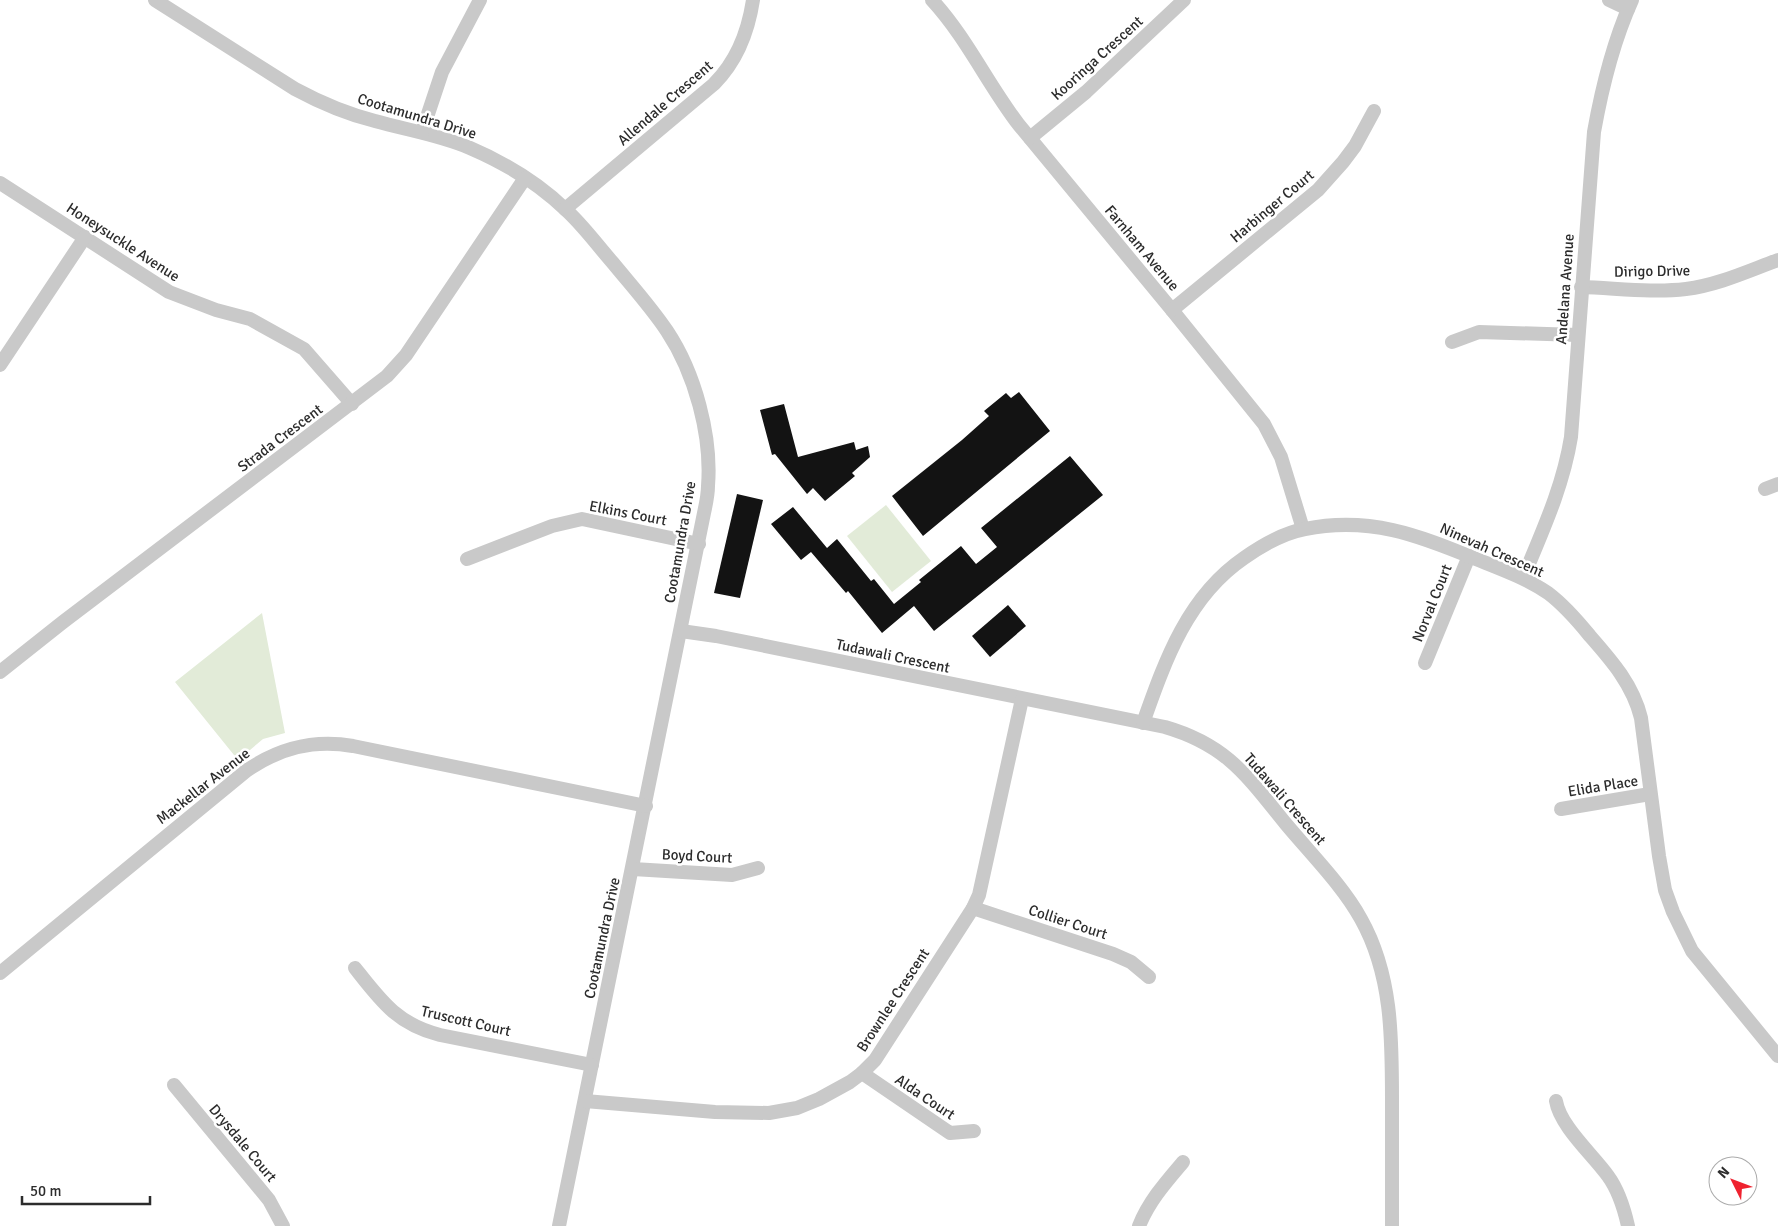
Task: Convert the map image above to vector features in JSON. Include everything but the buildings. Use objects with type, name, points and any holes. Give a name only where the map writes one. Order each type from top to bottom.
[{"type":"street","name":"Cootamundra Drive","points":[[156,0],[295,89],[317,100],[358,116],[448,139],[471,148],[525,178],[566,209],[628,281],[666,330],[677,348],[693,386],[704,427],[708,472],[708,486],[699,544],[559,1226]]},
{"type":"street","points":[[422,132],[442,72],[480,0]]},
{"type":"street","name":"Allendale Crescent","points":[[566,209],[726,72],[743,40],[751,15],[753,0]]},
{"type":"street","name":"Farnham Avenue","points":[[932,0],[968,44],[999,98],[1030,138],[1254,411],[1271,435],[1284,463],[1303,529]]},
{"type":"street","name":"Kooringa Crescent","points":[[1030,138],[1086,92],[1184,0]]},
{"type":"street","points":[[1609,0],[1630,4]]},
{"type":"street","name":"Andelana Avenue","points":[[1523,578],[1555,499],[1568,454],[1571,437],[1592,149],[1598,111],[1614,45],[1630,4]]},
{"type":"street","name":"Harbinger Court","points":[[1172,310],[1318,190],[1344,162],[1374,111]]},
{"type":"street","name":"Strada Crescent","points":[[0,672],[387,376],[406,355],[525,178]]},
{"type":"street","name":"Honeysuckle Avenue","points":[[0,182],[169,292],[216,310],[250,319],[304,349],[352,404]]},
{"type":"street","points":[[0,365],[85,237]]},
{"type":"street","name":"Dirigo Drive","points":[[1581,287],[1655,290],[1687,288],[1722,280],[1778,260]]},
{"type":"street","points":[[1452,342],[1479,332],[1578,335]]},
{"type":"street","name":"Elkins Court","points":[[467,559],[552,526],[582,519],[699,544]]},
{"type":"street","name":"Ninevah Crescent","points":[[1144,723],[1179,633],[1203,596],[1227,571],[1245,558],[1282,537],[1303,529],[1353,525],[1379,526],[1417,536],[1523,578],[1568,610],[1613,662],[1628,683],[1636,700],[1641,718],[1650,794],[1665,890],[1681,932],[1692,951],[1778,1056]]},
{"type":"street","name":"Norval Court","points":[[1426,663],[1469,556]]},
{"type":"street","name":"Tudawali Crescent","points":[[681,631],[750,643],[1171,729],[1192,736],[1221,752],[1233,762],[1346,896],[1361,919],[1372,942],[1385,982],[1389,1007],[1392,1062],[1392,1226]]},
{"type":"street","name":"Brownlee Crescent","points":[[585,1101],[715,1112],[769,1113],[797,1108],[819,1099],[862,1073],[881,1051],[973,908],[982,887],[1022,699]]},
{"type":"street","name":"Mackellar Avenue","points":[[0,973],[246,771],[271,755],[298,746],[328,743],[353,746],[646,806]]},
{"type":"street","name":"Elida Place","points":[[1561,809],[1650,794]]},
{"type":"street","name":"Boyd Court","points":[[633,869],[732,875],[758,868]]},
{"type":"street","name":"Collier Court","points":[[973,908],[1122,957],[1149,976]]},
{"type":"street","name":"Truscott Court","points":[[355,968],[392,1010],[417,1028],[592,1064]]},
{"type":"street","name":"Alda Court","points":[[862,1073],[950,1134],[974,1131]]},
{"type":"street","name":"Drysdale Court","points":[[174,1085],[269,1200],[283,1226]]},
{"type":"street","points":[[1556,1101],[1562,1118],[1609,1176],[1616,1188],[1625,1210],[1628,1226]]},
{"type":"street","points":[[1139,1226],[1148,1207],[1183,1162]]},
{"type":"green space","points":[[886,505],[931,561],[892,592],[847,536]]},
{"type":"green space","points":[[262,613],[285,733],[263,739],[238,760],[175,682]]}]
